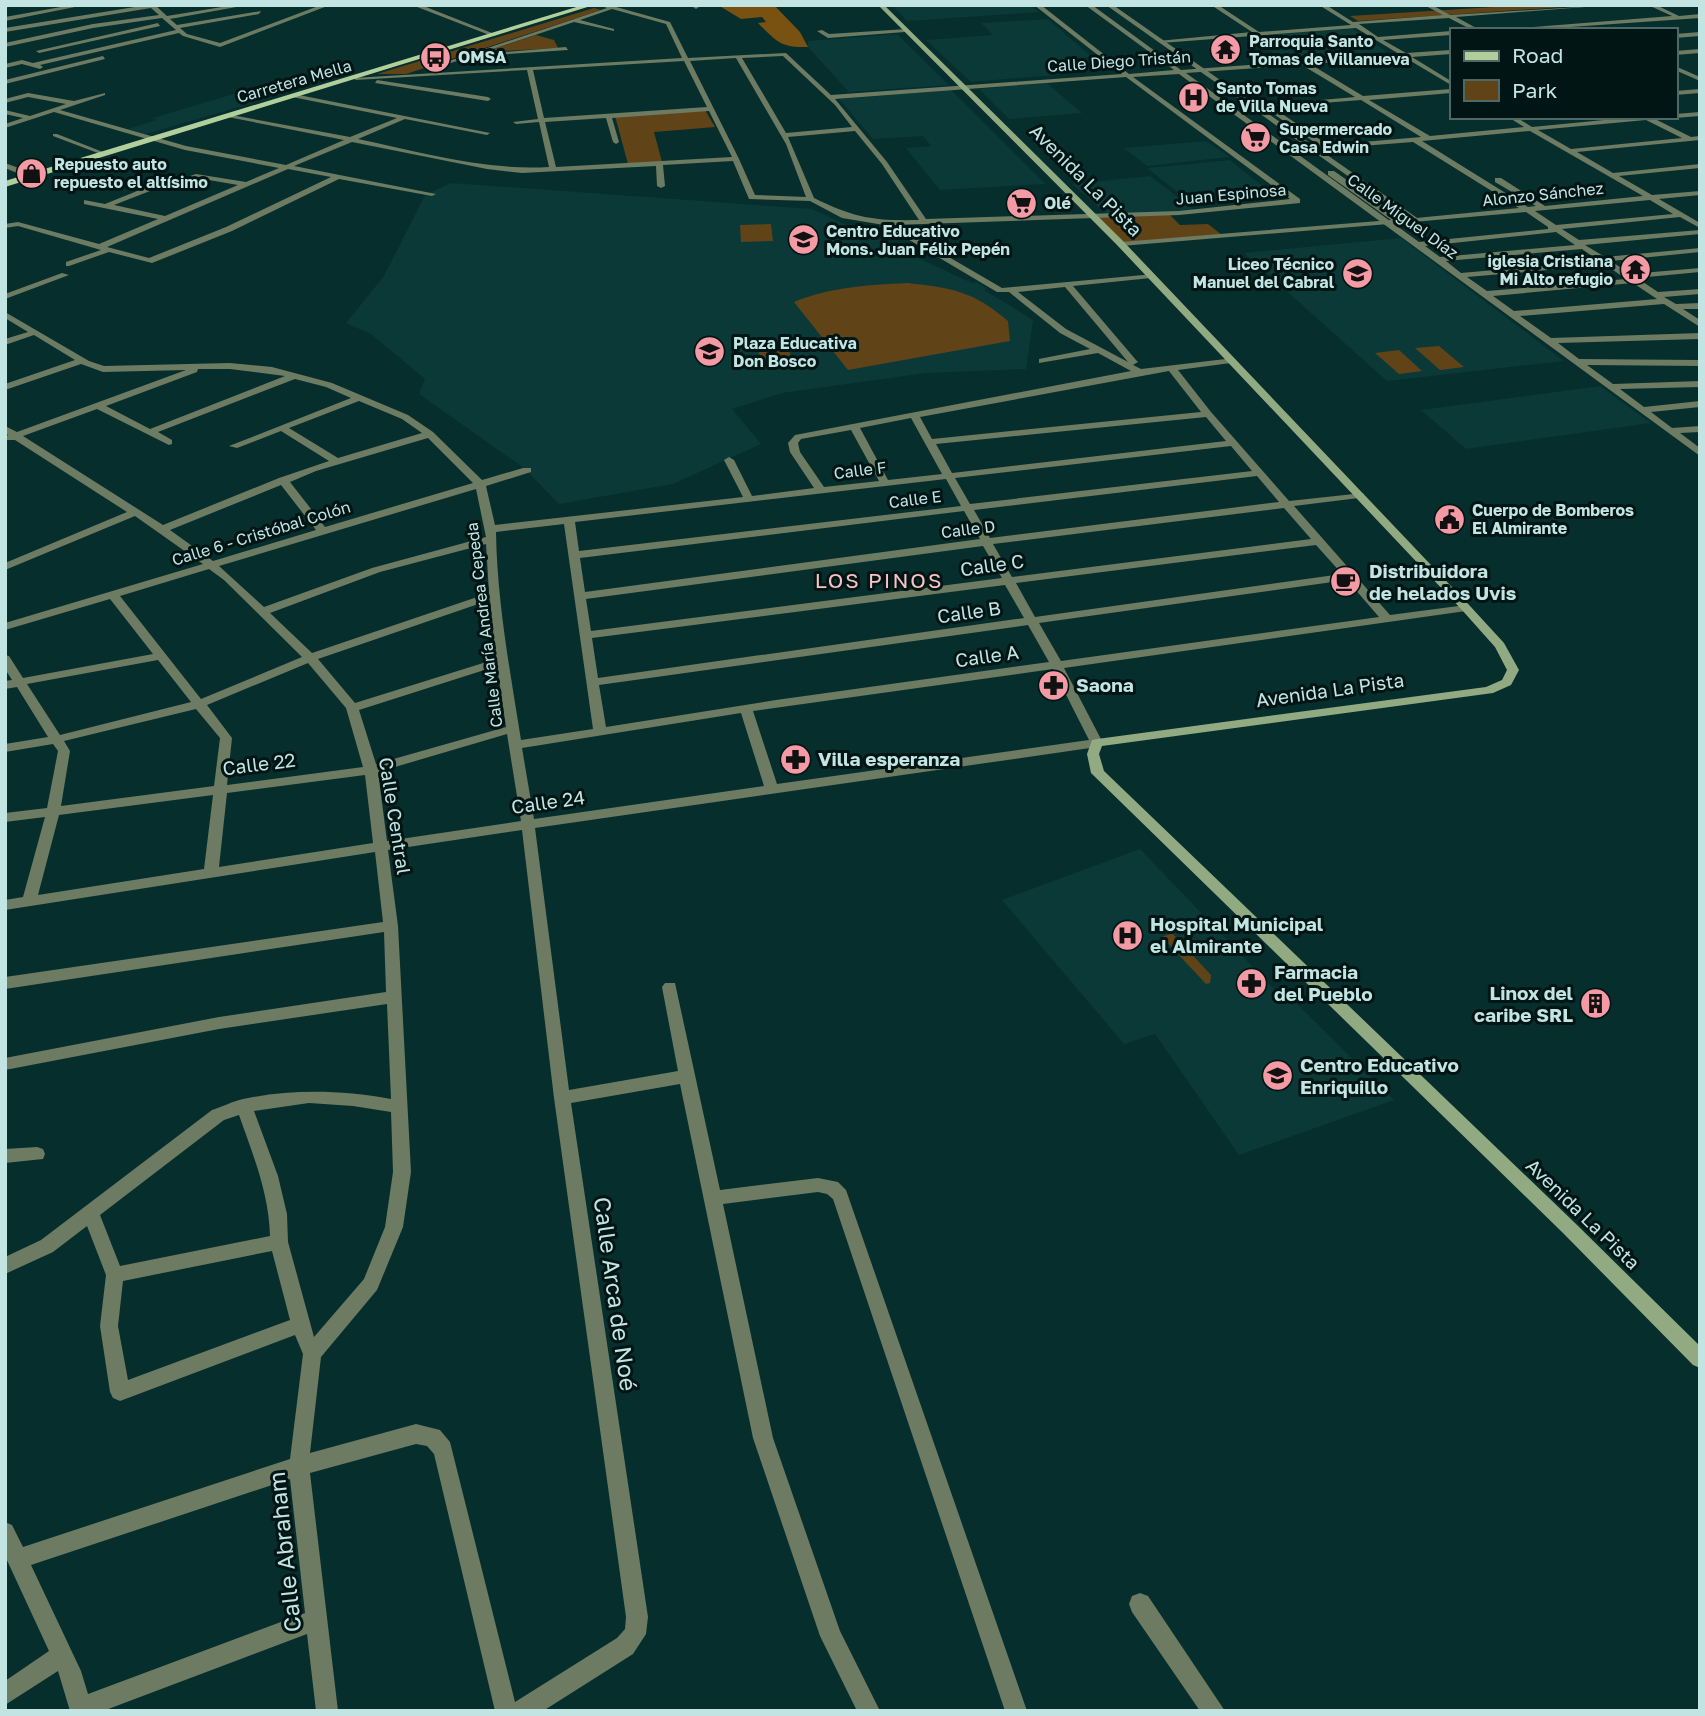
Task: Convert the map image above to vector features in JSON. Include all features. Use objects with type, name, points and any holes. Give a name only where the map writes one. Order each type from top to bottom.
[{"type":"main road","name":"Carretera Mella","points":[[5,184],[591,5]]},
{"type":"main road","name":"Avenida La Pista","points":[[881,5],[1121,244],[1466,608],[1508,658],[1513,670],[1507,682],[1489,690],[1097,743],[1093,754],[1098,773],[1569,1228],[1700,1359]]},
{"type":"street","points":[[5,19],[82,5]]},
{"type":"street","points":[[32,65],[110,47],[242,5]]},
{"type":"street","points":[[255,5],[265,20],[274,25]]},
{"type":"street","points":[[300,5],[314,10]]},
{"type":"street","points":[[153,7],[173,25],[220,45],[327,5]]},
{"type":"street","points":[[415,5],[494,35]]},
{"type":"street","points":[[602,5],[668,23],[737,159],[752,197],[811,199],[845,216],[886,223],[1094,217]]},
{"type":"street","name":"Juan Espinosa","points":[[1037,5],[1297,201],[1179,213],[1094,217]]},
{"type":"street","name":"Calle Miguel Díaz","points":[[1088,5],[1393,221]]},
{"type":"street","name":"Calle Miguel Díaz","points":[[1097,5],[1299,150],[1393,221],[1439,260],[1700,453]]},
{"type":"street","points":[[1110,6],[1121,5]]},
{"type":"street","points":[[1214,5],[1257,33]]},
{"type":"street","points":[[1322,5],[1450,82]]},
{"type":"street","points":[[1427,5],[1474,28]]},
{"type":"street","points":[[1343,17],[1530,5]]},
{"type":"street","points":[[1540,5],[1588,28]]},
{"type":"street","points":[[1161,41],[1608,5]]},
{"type":"street","points":[[1651,5],[1700,26]]},
{"type":"street","name":"Calle Miguel Díaz","points":[[1110,6],[1416,220]]},
{"type":"street","points":[[5,30],[153,7],[167,9]]},
{"type":"street","points":[[406,75],[609,9]]},
{"type":"street","points":[[38,51],[173,25],[259,12]]},
{"type":"street","points":[[1526,28],[1700,16]]},
{"type":"street","points":[[575,21],[612,30]]},
{"type":"street","points":[[5,45],[93,26],[173,25],[198,32]]},
{"type":"street","points":[[820,31],[828,36],[905,30]]},
{"type":"street","points":[[475,54],[566,49],[557,38],[537,33]]},
{"type":"street","points":[[1380,38],[1450,33]]},
{"type":"street","points":[[1677,36],[1700,34]]},
{"type":"street","points":[[110,47],[122,51],[118,54]]},
{"type":"street","name":"Calle Diego Tristán","points":[[830,97],[1450,51]]},
{"type":"street","points":[[1677,53],[1700,51]]},
{"type":"street","points":[[355,78],[786,55],[830,97],[885,163],[924,222]]},
{"type":"street","points":[[738,56],[784,135],[811,199]]},
{"type":"street","points":[[5,82],[106,57]]},
{"type":"street","points":[[7,64],[22,62],[55,71]]},
{"type":"street","points":[[1302,62],[1545,209]]},
{"type":"street","points":[[530,69],[553,171]]},
{"type":"street","points":[[1432,72],[1450,70]]},
{"type":"street","points":[[1678,71],[1700,71]]},
{"type":"street","points":[[1678,71],[1700,79]]},
{"type":"street","points":[[355,78],[488,99]]},
{"type":"street","points":[[1677,93],[1700,91]]},
{"type":"street","points":[[1254,107],[1450,92]]},
{"type":"street","points":[[5,126],[103,94]]},
{"type":"street","points":[[5,102],[28,95],[75,104]]},
{"type":"street","points":[[294,96],[486,133]]},
{"type":"street","points":[[1266,106],[1326,147]]},
{"type":"street","points":[[516,122],[710,109]]},
{"type":"street","points":[[56,111],[152,139],[432,194]]},
{"type":"street","points":[[5,112],[32,118]]},
{"type":"street","points":[[1677,116],[1700,114]]},
{"type":"street","points":[[228,115],[487,167],[553,171],[737,159]]},
{"type":"street","points":[[607,115],[616,142]]},
{"type":"street","points":[[69,264],[404,117]]},
{"type":"street","points":[[1514,119],[1699,227]]},
{"type":"street","points":[[1299,150],[1635,119]]},
{"type":"street","points":[[1649,119],[1700,144]]},
{"type":"street","points":[[784,135],[856,129]]},
{"type":"street","points":[[55,135],[105,154]]},
{"type":"street","points":[[1569,151],[1700,138]]},
{"type":"street","points":[[1414,139],[1528,210],[1700,324]]},
{"type":"street","points":[[659,164],[661,186]]},
{"type":"street","points":[[5,165],[32,176]]},
{"type":"street","points":[[1611,175],[1700,166]]},
{"type":"street","points":[[167,187],[199,176],[248,184]]},
{"type":"street","points":[[7,226],[18,224],[143,262],[155,260],[337,177]]},
{"type":"street","points":[[106,206],[147,189]]},
{"type":"street","name":"Alonzo Sánchez","points":[[1121,244],[1545,209],[1700,193]]},
{"type":"street","points":[[87,202],[167,219]]},
{"type":"street","points":[[1418,244],[1682,215]]},
{"type":"street","points":[[886,223],[1000,290],[1151,276]]},
{"type":"street","points":[[1439,260],[1579,245],[1699,227]]},
{"type":"street","points":[[1461,275],[1700,250]]},
{"type":"street","points":[[1486,294],[1700,270]]},
{"type":"street","points":[[5,298],[65,275]]},
{"type":"street","points":[[1068,285],[1140,372]]},
{"type":"street","points":[[1011,290],[1063,331],[1140,372]]},
{"type":"street","points":[[1655,295],[1700,290]]},
{"type":"street","points":[[1513,314],[1664,301]]},
{"type":"street","points":[[1674,307],[1700,306]]},
{"type":"street","points":[[5,314],[81,361],[103,369],[230,366],[272,370],[329,385],[405,417],[430,435],[480,484]]},
{"type":"street","points":[[5,342],[35,332]]},
{"type":"street","points":[[1549,341],[1700,335]]},
{"type":"street","points":[[1042,361],[1099,350]]},
{"type":"street","points":[[821,491],[795,452],[793,443],[798,437],[1140,372],[1231,360]]},
{"type":"street","points":[[5,387],[81,361]]},
{"type":"street","points":[[1577,362],[1700,363]]},
{"type":"street","points":[[1171,367],[1208,414],[1388,620]]},
{"type":"street","points":[[9,435],[99,406],[198,368]]},
{"type":"street","points":[[150,432],[294,376]]},
{"type":"street","points":[[1611,387],[1700,384]]},
{"type":"street","points":[[234,446],[359,398]]},
{"type":"street","points":[[1642,410],[1700,404]]},
{"type":"street","points":[[99,406],[169,442]]},
{"type":"street","points":[[929,442],[1208,414]]},
{"type":"street","points":[[914,415],[1057,666],[1097,743]]},
{"type":"street","points":[[854,426],[886,483]]},
{"type":"street","points":[[282,428],[336,461]]},
{"type":"street","points":[[1671,431],[1700,429]]},
{"type":"street","name":"Calle Central","points":[[9,435],[135,512],[211,565],[310,658],[352,708],[371,770],[391,926],[402,1172],[394,1227],[370,1284],[312,1354]]},
{"type":"street","points":[[162,530],[336,461],[430,435]]},
{"type":"street","name":"Calle F","points":[[262,612],[376,570],[491,534],[569,520],[1233,443]]},
{"type":"street","points":[[729,460],[749,499]]},
{"type":"street","name":"Calle 6 - Cristóbal Colón","points":[[5,627],[527,470]]},
{"type":"street","name":"Calle E","points":[[574,555],[1259,473]]},
{"type":"street","points":[[283,480],[322,531]]},
{"type":"street","name":"Calle María Andrea Cepeda","points":[[480,484],[491,534],[502,661],[528,824]]},
{"type":"street","name":"Calle D","points":[[580,596],[1359,495]]},
{"type":"street","points":[[5,567],[135,512]]},
{"type":"street","points":[[569,520],[600,731]]},
{"type":"street","name":"Calle C","points":[[586,635],[1319,541]]},
{"type":"street","points":[[5,553],[17,562]]},
{"type":"street","name":"Calle B","points":[[593,682],[1350,576]]},
{"type":"street","points":[[112,594],[226,738],[211,873]]},
{"type":"street","points":[[5,748],[58,739],[199,704],[310,658],[496,594]]},
{"type":"street","name":"Calle A","points":[[514,744],[1466,608]]},
{"type":"street","points":[[12,684],[161,656]]},
{"type":"street","points":[[5,659],[12,684],[58,739],[64,751],[53,811],[29,902]]},
{"type":"street","points":[[352,708],[502,661]]},
{"type":"street","points":[[746,709],[772,789]]},
{"type":"street","name":"Calle 22","points":[[5,818],[371,770],[512,729]]},
{"type":"street","name":"Calle 24","points":[[5,905],[528,824],[1097,743]]},
{"type":"street","name":"Calle Arca de Noé","points":[[522,1711],[625,1646],[635,1634],[637,1617],[562,1098],[528,824]]},
{"type":"street","points":[[5,983],[391,926]]},
{"type":"street","points":[[670,987],[762,1438],[831,1636],[869,1711]]},
{"type":"street","points":[[5,1064],[219,1024],[393,997]]},
{"type":"street","points":[[562,1098],[687,1076]]},
{"type":"street","points":[[5,1266],[47,1246],[91,1215],[218,1115],[244,1105],[310,1095],[346,1097],[400,1107]]},
{"type":"street","name":"Calle Abraham","points":[[244,1105],[269,1176],[278,1214],[279,1242],[300,1325],[312,1354],[299,1466],[327,1711]]},
{"type":"street","points":[[5,1156],[37,1154]]},
{"type":"street","points":[[713,1198],[818,1185],[832,1187],[840,1195],[1016,1711]]},
{"type":"street","points":[[91,1215],[115,1275],[109,1326],[120,1392],[300,1325]]},
{"type":"street","points":[[115,1275],[279,1242]]},
{"type":"street","points":[[17,1559],[299,1466],[416,1434],[433,1437],[443,1449],[506,1711]]},
{"type":"street","points":[[5,1532],[73,1679],[80,1709],[317,1619]]},
{"type":"street","points":[[1140,1604],[1214,1711]]},
{"type":"street","points":[[5,1694],[62,1656]]},
{"type":"shaded area","points":[[718,5],[774,5],[800,32],[808,47],[785,45],[758,23],[766,22],[762,17],[741,19]]},
{"type":"shaded area","points":[[892,5],[1030,5],[1039,12],[907,21]]},
{"type":"shaded area","points":[[1048,19],[1092,57],[1053,60],[1068,74],[971,82],[926,40],[993,35],[981,23]]},
{"type":"shaded area","points":[[1353,29],[1387,52],[1282,60],[1249,35]]},
{"type":"shaded area","points":[[897,34],[949,85],[849,92],[808,47],[808,41]]},
{"type":"shaded area","points":[[1047,83],[1082,113],[1009,119],[979,89]]},
{"type":"shaded area","points":[[247,90],[270,98],[146,134],[128,129],[157,120],[153,118]]},
{"type":"shaded area","points":[[951,90],[1045,184],[940,190],[906,148],[931,146],[923,136],[873,139],[839,99]]},
{"type":"shaded area","points":[[1206,141],[1230,157],[1147,166],[1124,148]]},
{"type":"shaded area","points":[[1230,160],[1266,189],[1180,194],[1147,168]]},
{"type":"shaded area","points":[[1150,176],[1196,211],[1109,216],[1072,184]]},
{"type":"shaded area","name":"Plaza Educativa Don Bosco","points":[[451,183],[812,209],[972,283],[977,282],[987,289],[984,290],[1033,320],[1026,369],[926,373],[782,393],[732,409],[761,444],[673,484],[559,504],[524,468],[419,394],[425,379],[371,334],[346,323],[384,276],[425,195]]},
{"type":"shaded area","points":[[1401,238],[1564,361],[1387,381],[1244,253]]},
{"type":"shaded area","points":[[1600,386],[1651,423],[1466,449],[1421,410]]},
{"type":"shaded area","points":[[1140,849],[1280,995],[1286,993],[1394,1100],[1239,1155],[1155,1034],[1124,1044],[1002,900]]},
{"type":"green space","points":[[1528,5],[1593,5],[1358,21],[1350,16]]},
{"type":"green space","points":[[594,8],[601,10],[406,74],[377,74]]},
{"type":"green space","points":[[536,35],[554,40],[558,48],[484,52]]},
{"type":"green space","points":[[705,110],[715,127],[654,132],[662,162],[628,164],[615,116]]},
{"type":"green space","points":[[1168,213],[1180,225],[1208,224],[1222,235],[1121,244],[1094,217]]},
{"type":"green space","points":[[771,224],[773,241],[741,242],[740,225]]},
{"type":"green space","points":[[907,283],[950,289],[984,303],[1008,321],[1010,341],[848,370],[794,302],[835,290]]},
{"type":"green space","points":[[787,343],[794,367],[763,369],[757,345]]},
{"type":"green space","points":[[1439,346],[1464,367],[1440,370],[1415,348]]},
{"type":"green space","points":[[1399,350],[1422,371],[1399,374],[1375,353]]},
{"type":"green space","points":[[1172,933],[1211,975],[1210,983],[1206,984],[1162,937]]},
{"type":"place","name":"Parroquia Santo Tomas de Villanueva","points":[[1226,50]]},
{"type":"place","name":"OMSA","points":[[435,57]]},
{"type":"place","name":"Santo Tomas de Villa Nueva","points":[[1193,97]]},
{"type":"place","name":"Supermercado Casa Edwin","points":[[1256,138]]},
{"type":"place","name":"Repuesto auto repuesto el altísimo","points":[[31,173]]},
{"type":"place","name":"Olé","points":[[1021,203]]},
{"type":"place","name":"Centro Educativo Mons. Juan Félix Pepén","points":[[803,240]]},
{"type":"place","name":"iglesia Cristiana Mi Alto refugio","points":[[1636,270]]},
{"type":"place","name":"Liceo Técnico Manuel del Cabral","points":[[1357,273]]},
{"type":"place","name":"Plaza Educativa Don Bosco","points":[[710,352]]},
{"type":"place","name":"Cuerpo de Bomberos El Almirante","points":[[1449,519]]},
{"type":"place","name":"Distribuidora de helados Uvis","points":[[1346,582]]},
{"type":"place","name":"Saona","points":[[1053,685]]},
{"type":"place","name":"Villa esperanza","points":[[795,759]]},
{"type":"place","name":"Hospital Municipal el Almirante","points":[[1127,935]]},
{"type":"place","name":"Farmacia del Pueblo","points":[[1251,983]]},
{"type":"place","name":"Linox del caribe SRL","points":[[1596,1004]]},
{"type":"place","name":"Centro Educativo Enriquillo","points":[[1277,1076]]},
{"type":"district","name":"LOS PINOS","points":[[879,581]]}]
